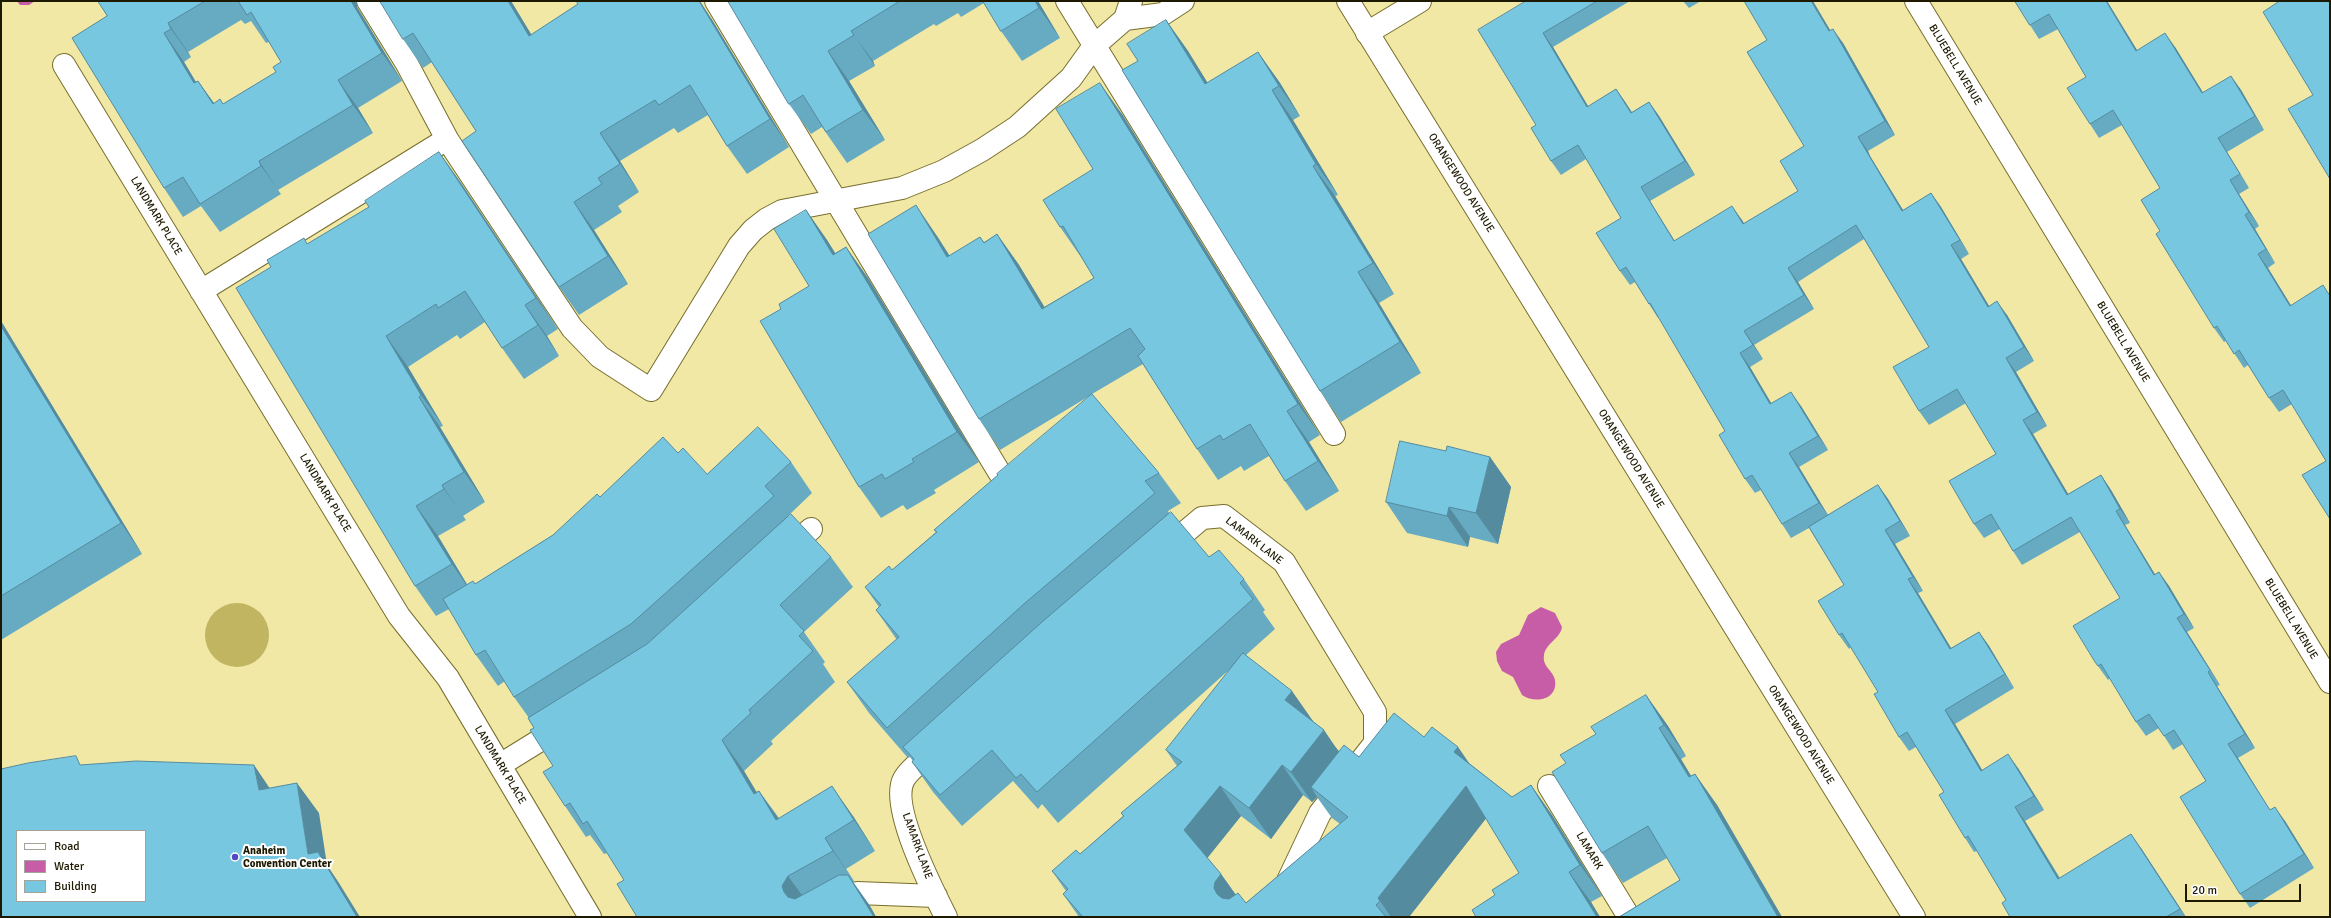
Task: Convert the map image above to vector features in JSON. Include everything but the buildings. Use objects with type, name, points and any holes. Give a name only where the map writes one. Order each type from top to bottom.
[{"type":"street","points":[[368,1],[407,64],[447,139],[572,328],[600,356],[650,390],[739,246],[753,230],[767,219],[782,211],[902,188],[923,181],[982,150],[1017,127],[1042,106],[1071,78],[1094,46],[1128,10],[1163,14],[1184,1]]},
{"type":"street","points":[[716,1],[999,472]]},
{"type":"street","points":[[1067,1],[1334,434]]},
{"type":"street","name":"ORANGEWOOD AVENUE","points":[[1348,1],[1914,917]]},
{"type":"street","points":[[1368,33],[1420,1]]},
{"type":"street","name":"BLUEBELL AVENUE","points":[[1916,1],[2330,682]]},
{"type":"street","name":"LANDMARK PLACE","points":[[64,65],[201,291],[263,389],[399,616],[448,678],[590,917]]},
{"type":"street","points":[[201,291],[447,139]]},
{"type":"street","name":"LAMARK LANE","points":[[1149,563],[1202,518],[1224,516],[1284,562],[1375,712],[1375,743],[1320,813],[1286,885],[1248,917]]},
{"type":"street","points":[[770,565],[811,529]]},
{"type":"street","points":[[500,765],[580,715]]},
{"type":"street","name":"LAMARK LANE","points":[[946,917],[903,814],[902,788],[904,779],[910,772],[951,736]]},
{"type":"street","name":"LAMARK","points":[[1549,786],[1629,917]]},
{"type":"street","points":[[816,917],[857,893],[936,896]]},
{"type":"shaded area","points":[[231,603],[243,603],[260,612],[267,623],[269,635],[267,647],[260,658],[243,667],[231,667],[219,662],[210,653],[205,641],[205,629],[210,617],[219,608]]},
{"type":"water","points":[[17,1],[35,1],[29,5],[20,5]]},
{"type":"water","points":[[1541,607],[1555,613],[1562,627],[1559,635],[1547,647],[1544,655],[1546,666],[1555,680],[1553,692],[1544,698],[1533,699],[1522,695],[1513,677],[1502,671],[1497,661],[1496,652],[1501,644],[1519,635],[1528,615]]},
{"type":"place","name":"Anaheim Convention Center","points":[[235,857]]}]
